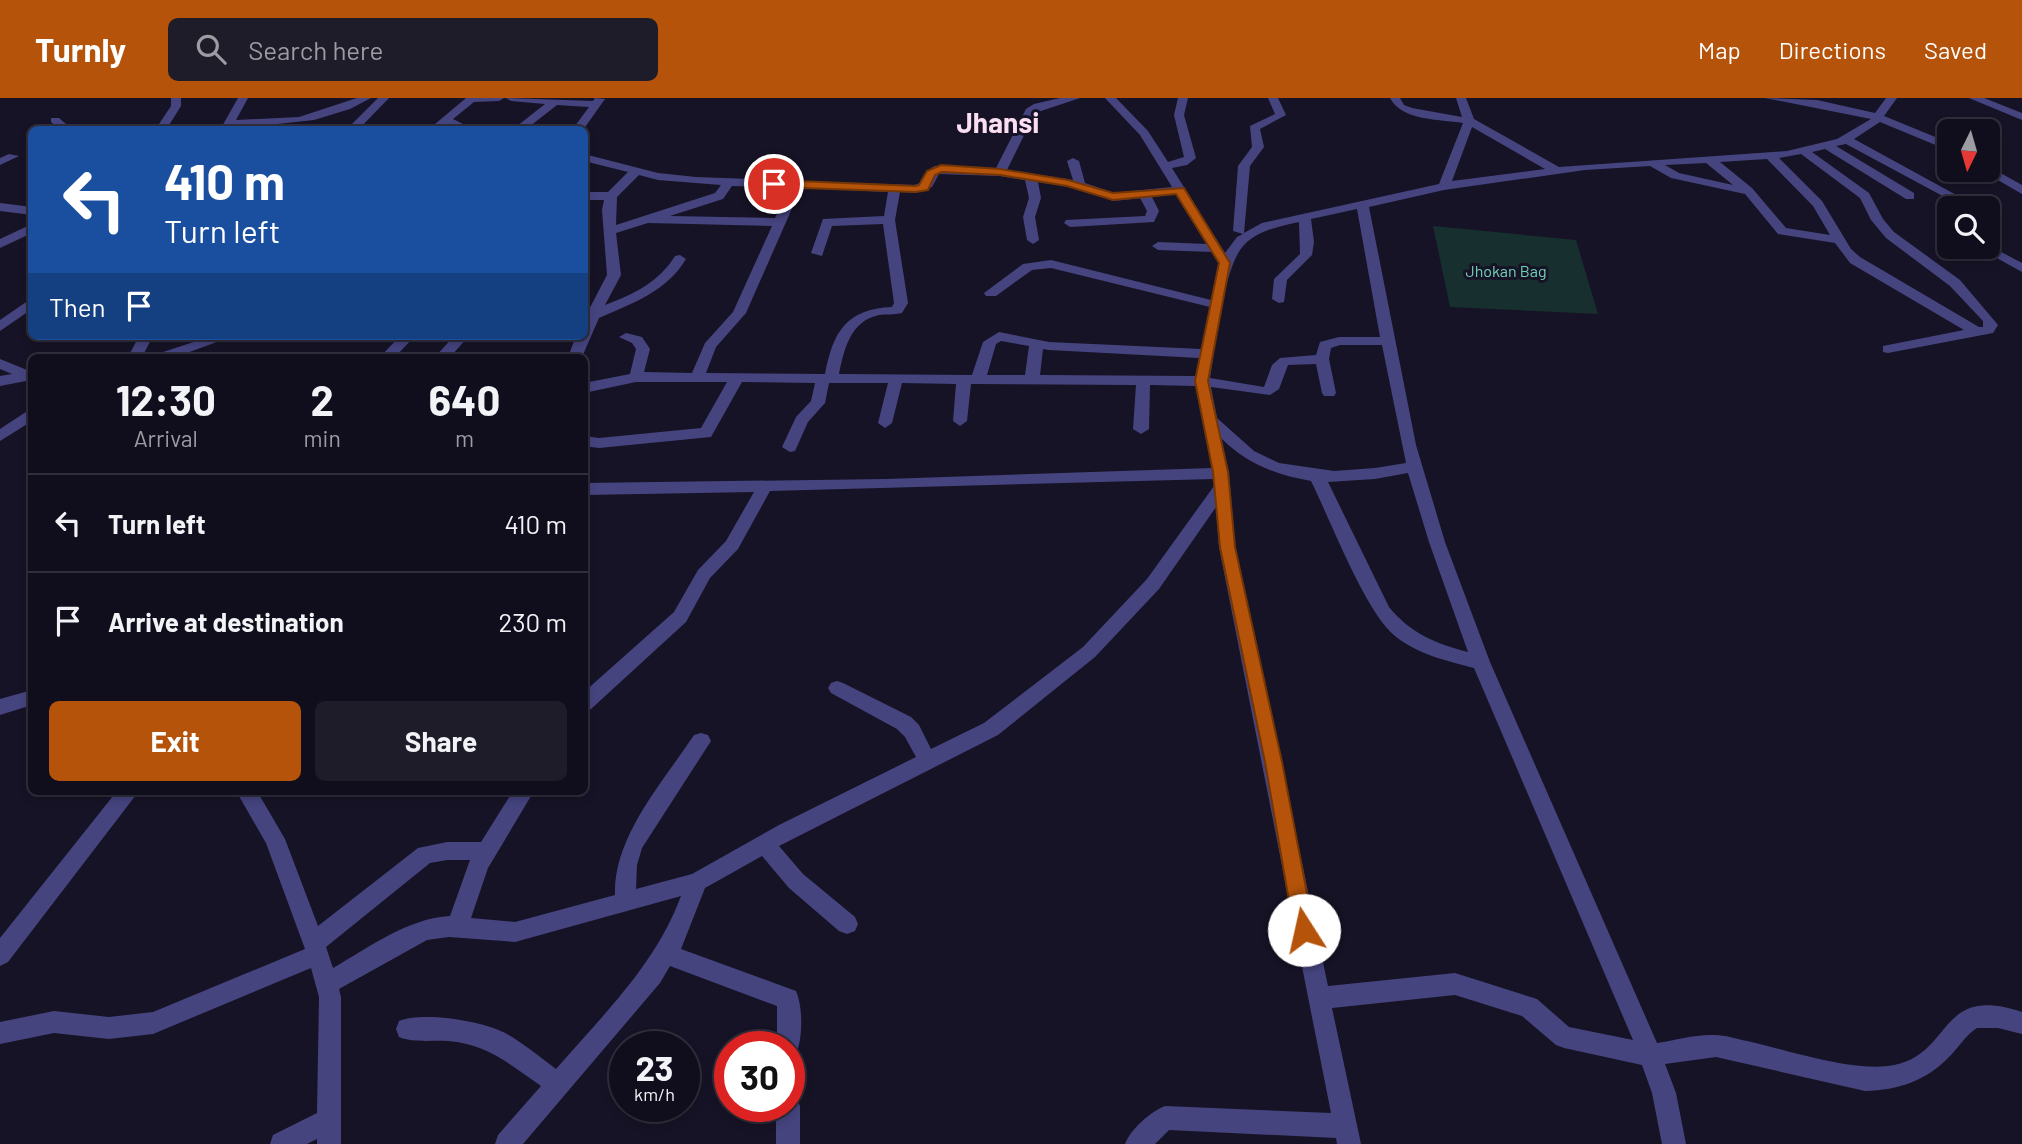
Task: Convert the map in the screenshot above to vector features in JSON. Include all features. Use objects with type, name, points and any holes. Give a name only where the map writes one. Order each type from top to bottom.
[{"type":"street","points":[[163,126],[176,106],[176,98]]},
{"type":"street","points":[[227,126],[243,98]]},
{"type":"street","points":[[227,126],[316,119],[366,98]]},
{"type":"street","points":[[355,126],[384,98]]},
{"type":"street","points":[[438,126],[472,98],[499,98]]},
{"type":"street","points":[[511,98],[598,101]]},
{"type":"street","points":[[1000,172],[1030,111],[1038,106],[1075,98]]},
{"type":"street","points":[[1110,98],[1144,133],[1180,190],[1241,240],[1220,256],[1158,246]]},
{"type":"street","points":[[1165,166],[1183,163],[1190,158],[1179,115],[1183,98]]},
{"type":"street","points":[[1137,1144],[1165,1118],[1347,1135],[1227,547],[1221,480],[1202,381],[1216,305],[1220,256],[1244,166],[1258,147],[1254,128],[1281,115],[1273,98]]},
{"type":"street","points":[[1395,98],[1400,107],[1409,111],[1469,121],[1557,171]]},
{"type":"street","points":[[1444,186],[1469,121],[1461,98]]},
{"type":"street","points":[[1771,98],[1827,105],[1878,117],[1916,130],[1937,141]]},
{"type":"street","points":[[1227,230],[1305,217],[1444,186],[1557,171],[1770,155],[1804,150],[1846,139],[1878,117],[1892,98]]},
{"type":"street","points":[[1974,98],[2022,117]]},
{"type":"street","points":[[522,126],[557,100]]},
{"type":"street","points":[[580,126],[598,101]]},
{"type":"street","points":[[1992,105],[2022,101]]},
{"type":"street","points":[[55,120],[63,126]]},
{"type":"street","points":[[445,120],[460,126]]},
{"type":"street","points":[[293,122],[308,126]]},
{"type":"street","points":[[1846,139],[1952,196]]},
{"type":"street","points":[[1826,145],[1910,196]]},
{"type":"street","points":[[1804,150],[1865,196],[1877,220],[1900,244],[1955,283],[1989,320],[1988,330],[1888,349]]},
{"type":"street","points":[[1770,155],[1818,204],[1839,240],[1855,260],[1977,332]]},
{"type":"street","points":[[0,162],[13,156]]},
{"type":"street","points":[[588,159],[671,178],[729,182],[924,188],[930,173],[941,168],[1000,172],[1080,185],[1113,197],[1180,190]]},
{"type":"street","points":[[1709,159],[1748,191],[1782,231],[1839,240]]},
{"type":"street","points":[[1073,160],[1080,185]]},
{"type":"street","points":[[1653,163],[1675,177],[1748,191]]},
{"type":"street","points":[[588,327],[614,275],[608,210],[611,196],[637,170]]},
{"type":"street","points":[[2000,177],[2022,190]]},
{"type":"street","points":[[1031,178],[1035,198],[1029,217],[1033,240]]},
{"type":"street","points":[[610,231],[719,196],[729,182]]},
{"type":"street","points":[[697,377],[710,346],[739,313],[797,184]]},
{"type":"street","points":[[790,447],[801,420],[818,403],[841,335],[862,318],[878,311],[897,310],[901,303],[889,220],[895,188]]},
{"type":"street","points":[[1070,223],[1150,219],[1153,211],[1145,195]]},
{"type":"street","points":[[588,196],[611,196]]},
{"type":"street","points":[[1362,204],[1414,466],[1437,542],[1481,662],[1650,1055],[1672,1122],[1674,1144]]},
{"type":"street","points":[[0,206],[28,211]]},
{"type":"street","points":[[1279,299],[1281,279],[1302,260],[1308,249],[1305,217]]},
{"type":"street","points":[[646,219],[780,222]]},
{"type":"street","points":[[817,253],[827,222],[889,220]]},
{"type":"street","points":[[0,244],[28,230]]},
{"type":"street","points":[[2000,256],[2022,268]]},
{"type":"street","points":[[596,311],[658,286],[674,272],[680,259]]},
{"type":"street","points":[[991,293],[1028,267],[1051,264],[1216,305]]},
{"type":"street","points":[[0,327],[28,305]]},
{"type":"street","points":[[588,306],[596,311]]},
{"type":"street","points":[[626,337],[637,341],[643,349],[636,376]]},
{"type":"street","points":[[960,421],[971,380],[993,338],[1004,337],[1036,345],[1206,354]]},
{"type":"street","points":[[171,354],[214,340]]},
{"type":"street","points":[[390,354],[404,340]]},
{"type":"street","points":[[445,354],[458,340]]},
{"type":"street","points":[[1329,393],[1322,350],[1331,342],[1388,341]]},
{"type":"street","points":[[1032,380],[1036,345]]},
{"type":"street","points":[[588,387],[636,376],[1202,381],[1265,393],[1272,389],[1279,365],[1285,361],[1322,359]]},
{"type":"street","points":[[0,363],[28,377]]},
{"type":"street","points":[[0,382],[28,377]]},
{"type":"street","points":[[588,442],[598,443],[706,433],[737,377]]},
{"type":"street","points":[[885,423],[896,379]]},
{"type":"street","points":[[1141,429],[1143,381]]},
{"type":"street","points":[[0,436],[28,416]]},
{"type":"street","points":[[1210,420],[1255,459],[1273,466],[1316,474],[1366,476],[1414,466]]},
{"type":"street","points":[[1316,474],[1382,611],[1392,626],[1407,637],[1437,651],[1481,662]]},
{"type":"street","points":[[588,489],[1221,480]]},
{"type":"street","points":[[326,984],[420,933],[437,927],[457,927],[498,934],[515,932],[697,882],[764,843],[991,729],[1089,652],[1153,584],[1221,480]]},
{"type":"street","points":[[588,700],[680,617],[704,574],[732,545],[765,486]]},
{"type":"street","points":[[837,688],[904,723],[912,731],[928,762]]},
{"type":"street","points":[[0,707],[28,698]]},
{"type":"street","points":[[626,903],[626,860],[701,741]]},
{"type":"street","points":[[0,955],[126,795]]},
{"type":"street","points":[[248,795],[275,839],[316,948],[330,997],[329,1132],[282,1144]]},
{"type":"street","points":[[457,927],[487,851],[522,795]]},
{"type":"street","points":[[764,843],[796,881],[847,923]]},
{"type":"street","points":[[0,1033],[54,1022],[109,1028],[143,1025],[316,948],[425,855],[447,851],[487,851]]},
{"type":"street","points":[[507,1144],[652,975],[679,932],[697,882]]},
{"type":"street","points":[[666,954],[788,999],[788,1031]]},
{"type":"street","points":[[1318,998],[1455,984],[1530,1006],[1564,1037],[1650,1055],[1716,1046],[1865,1079],[1890,1079],[1911,1073],[1928,1063],[1965,1021],[1977,1016],[2001,1016],[2022,1023]]},
{"type":"street","points":[[407,1029],[451,1030],[498,1041],[558,1084]]},
{"type":"street","points":[[788,1122],[788,1144]]},
{"type":"green space","name":"Jhokan Bag","points":[[1433,226],[1576,240],[1598,314],[1450,307]]},
{"type":"district","name":"Jhansi","points":[[998,123]]},
{"type":"route","points":[[774,184],[916,189],[924,188],[928,184],[930,173],[941,168],[1000,172],[1080,185],[1113,197],[1125,198],[1180,190],[1224,263],[1202,381],[1220,472],[1227,547],[1273,762],[1304,930]]}]
